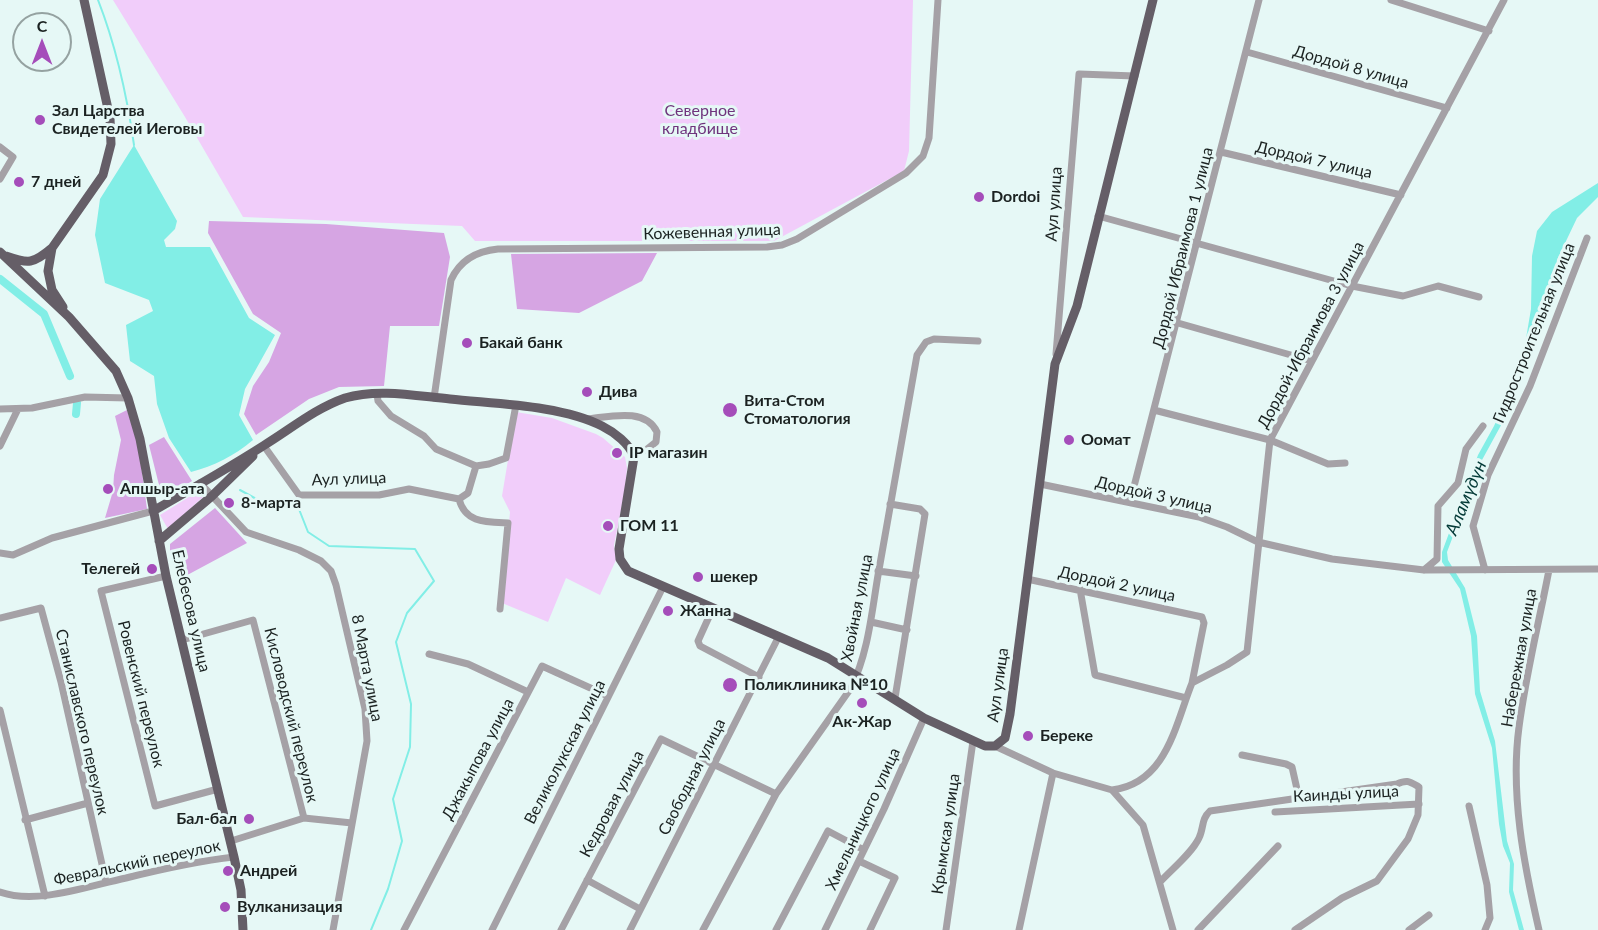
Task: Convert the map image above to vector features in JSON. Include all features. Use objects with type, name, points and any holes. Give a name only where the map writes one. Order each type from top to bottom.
[{"type":"main road","points":[[1,253],[26,263],[39,260],[52,248],[103,175],[111,144],[110,118],[84,0]]},
{"type":"main road","points":[[1055,364],[1077,306],[1153,0]]},
{"type":"main road","points":[[52,248],[48,271],[52,290],[69,317]]},
{"type":"main road","points":[[1,253],[69,317]]},
{"type":"main road","name":"Елебесова улица","points":[[69,317],[116,371],[128,398],[140,439],[166,576],[231,841],[240,890],[243,930]]},
{"type":"main road","name":"Аул улица","points":[[632,452],[634,463],[619,549],[620,560],[634,575],[828,658],[924,718],[985,746],[995,746],[1002,742],[1006,734],[1055,364]]},
{"type":"main road","points":[[153,512],[264,446],[316,411],[348,397],[377,394],[516,405],[584,419],[609,430],[632,452]]},
{"type":"main road","points":[[159,541],[212,496],[264,446]]},
{"type":"street","name":"Кожевенная улица","points":[[434,398],[451,280],[460,264],[472,256],[498,249],[782,245],[797,239],[906,173],[923,156],[928,138],[938,0]]},
{"type":"street","name":"Дордой Ибраимова 1 улица","points":[[1130,502],[1178,323],[1259,0]]},
{"type":"street","points":[[1391,0],[1489,31]]},
{"type":"street","name":"Дордой-Ибраимова 3 улица","points":[[1192,683],[1247,652],[1270,440],[1504,0]]},
{"type":"street","name":"Дордой 8 улица","points":[[1247,52],[1448,108]]},
{"type":"street","name":"Аул улица","points":[[1055,364],[1079,74],[1135,76]]},
{"type":"street","points":[[0,147],[13,156],[0,179]]},
{"type":"street","name":"Дордой 7 улица","points":[[1221,152],[1401,195]]},
{"type":"street","points":[[1098,216],[1352,286],[1403,296],[1438,286],[1479,297]]},
{"type":"street","name":"Гидростроительная улица","points":[[1485,570],[1473,526],[1488,475],[1530,386],[1587,238]]},
{"type":"street","points":[[1178,323],[1312,361]]},
{"type":"street","name":"Хвойная улица","points":[[703,930],[777,794],[851,688],[857,675],[872,622],[878,571],[917,355],[926,342],[934,339],[978,341]]},
{"type":"street","points":[[377,394],[378,401],[391,416],[424,436],[436,449],[476,466],[507,458],[516,405]]},
{"type":"street","points":[[0,410],[84,397],[128,398]]},
{"type":"street","points":[[0,446],[18,409]]},
{"type":"street","points":[[1154,410],[1270,440],[1328,464],[1345,463]]},
{"type":"street","points":[[584,419],[624,415],[640,417],[648,421],[657,432],[656,442],[646,450],[632,452]]},
{"type":"street","points":[[1426,570],[1437,559],[1438,506],[1458,483],[1466,449],[1484,426]]},
{"type":"street","name":"Аул улица","points":[[264,446],[299,495],[379,495],[409,489],[459,499]]},
{"type":"street","points":[[476,466],[468,493],[459,499],[461,507],[478,522],[508,523],[500,609]]},
{"type":"street","name":"8 Марта улица","points":[[200,483],[246,532],[299,550],[321,561],[331,571],[336,585],[365,709],[367,741],[333,930]]},
{"type":"street","name":"Дордой 3 улица","points":[[1040,484],[1199,517],[1258,542],[1332,559],[1426,570],[1485,570]]},
{"type":"street","points":[[890,504],[920,509],[926,514],[895,698]]},
{"type":"street","points":[[0,553],[13,555],[52,538],[153,512]]},
{"type":"street","points":[[1485,570],[1598,569]]},
{"type":"street","name":"Набережная улица","points":[[1539,930],[1526,873],[1516,784],[1518,728],[1549,570]]},
{"type":"street","points":[[878,571],[916,576]]},
{"type":"street","name":"Ровенский переулок","points":[[166,576],[101,591],[155,806],[218,789]]},
{"type":"street","name":"Дордой 2 улица","points":[[1027,579],[1202,617],[1204,623],[1192,683]]},
{"type":"street","name":"Великолукская улица","points":[[492,930],[663,587]]},
{"type":"street","points":[[1080,589],[1095,675],[1186,698]]},
{"type":"street","name":"Станиславского переулок","points":[[0,618],[41,608],[61,682],[106,882]]},
{"type":"street","points":[[713,608],[698,641],[700,646],[759,677]]},
{"type":"street","name":"Кисловодский переулок","points":[[182,640],[253,620],[304,818]]},
{"type":"street","points":[[872,622],[907,630]]},
{"type":"street","name":"Свободная улица","points":[[630,930],[779,636]]},
{"type":"street","points":[[429,654],[468,664],[528,692]]},
{"type":"street","name":"Джакыпова улица","points":[[404,930],[542,666],[609,696]]},
{"type":"street","points":[[995,746],[1053,773],[1113,790],[1125,789],[1142,779],[1164,758],[1192,683]]},
{"type":"street","points":[[0,711],[45,896]]},
{"type":"street","name":"Хмельницкого улица","points":[[825,930],[924,718]]},
{"type":"street","name":"Кедровая улица","points":[[561,930],[661,739],[777,794]]},
{"type":"street","name":"Крымская улица","points":[[946,929],[973,741]]},
{"type":"street","points":[[1242,755],[1292,767],[1299,798]]},
{"type":"street","points":[[1018,930],[1053,773]]},
{"type":"street","points":[[1160,882],[1194,846],[1200,836],[1203,819],[1210,811],[1410,781],[1419,787],[1418,815],[1408,839],[1377,880],[1342,898],[1295,930]]},
{"type":"street","points":[[1113,790],[1143,825],[1173,930]]},
{"type":"street","points":[[25,820],[88,803]]},
{"type":"street","name":"Каинды улица","points":[[1275,812],[1419,804]]},
{"type":"street","points":[[1469,806],[1487,885],[1490,918],[1485,930]]},
{"type":"street","name":"Февральский переулок","points":[[231,841],[304,818],[352,823]]},
{"type":"street","points":[[776,930],[828,831],[864,850]]},
{"type":"street","points":[[1198,930],[1278,846]]},
{"type":"street","name":"Февральский переулок","points":[[0,892],[14,897],[45,896],[199,861],[234,857]]},
{"type":"street","points":[[859,861],[895,878],[870,930]]},
{"type":"street","points":[[588,880],[640,909]]},
{"type":"street","points":[[1409,930],[1429,915]]},
{"type":"green space","name":"Северное кладбище","points":[[113,0],[913,0],[909,151],[904,171],[774,241],[475,241],[462,226],[243,217]]},
{"type":"green space","points":[[516,412],[552,418],[596,434],[625,457],[627,468],[614,545],[616,560],[600,595],[566,578],[548,622],[502,603],[510,512],[502,496]]},
{"type":"green space","points":[[200,490],[204,496],[168,529],[160,515]]},
{"type":"shaded area","points":[[209,221],[326,224],[444,233],[450,257],[439,326],[390,326],[384,386],[339,387],[309,399],[256,435],[244,414],[253,386],[269,362],[281,333],[253,314],[208,233]]},
{"type":"shaded area","points":[[657,253],[642,281],[579,313],[517,309],[511,254]]},
{"type":"shaded area","points":[[127,410],[138,443],[147,509],[105,518],[113,491],[121,440],[115,416]]},
{"type":"shaded area","points":[[164,437],[192,481],[173,493],[164,490],[159,485],[149,445]]},
{"type":"shaded area","points":[[215,508],[247,543],[178,580],[170,544]]},
{"type":"water","points":[[134,145],[177,221],[175,229],[164,240],[166,247],[210,247],[249,318],[275,335],[245,389],[239,415],[253,440],[223,460],[191,472],[169,438],[157,404],[154,376],[130,361],[126,325],[153,311],[149,300],[105,283],[95,235],[100,199]]},
{"type":"water","name":"Аламүдүн","points":[[1598,183],[1598,197],[1577,218],[1557,260],[1552,294],[1523,376],[1511,407],[1482,460],[1447,552],[1448,560],[1465,588],[1477,636],[1480,691],[1495,741],[1507,841],[1514,864],[1513,890],[1524,930],[1519,930],[1509,892],[1510,863],[1503,846],[1499,824],[1492,748],[1475,694],[1471,636],[1460,589],[1442,562],[1442,552],[1478,455],[1517,376],[1523,356],[1531,309],[1532,256],[1537,231],[1552,212]]},
{"type":"waterway","points":[[98,0],[120,71],[134,145]]},
{"type":"waterway","points":[[0,279],[44,314],[70,376]]},
{"type":"waterway","points":[[76,414],[77,403]]},
{"type":"waterway","points":[[240,490],[260,501],[295,499],[308,532],[329,546],[415,549],[434,581],[407,613],[396,642],[411,704],[410,747],[393,799],[402,841],[388,889],[371,930]]},
{"type":"place","name":"Зал Царства Свидетелей Иеговы","points":[[40,120]]},
{"type":"place","name":"7 дней","points":[[19,182]]},
{"type":"place","name":"Dordoi","points":[[979,197]]},
{"type":"place","name":"Бакай банк","points":[[467,343]]},
{"type":"place","name":"Дива","points":[[587,392]]},
{"type":"place","name":"Вита-Стом Стоматология","points":[[730,410]]},
{"type":"place","name":"Оомат","points":[[1069,440]]},
{"type":"place","name":"IP магазин","points":[[617,453]]},
{"type":"place","name":"Апшыр-ата","points":[[108,489]]},
{"type":"place","name":"8-марта","points":[[229,503]]},
{"type":"place","name":"ГОМ 11","points":[[608,526]]},
{"type":"place","name":"Телегей","points":[[152,569]]},
{"type":"place","name":"шекер","points":[[698,577]]},
{"type":"place","name":"Жанна","points":[[668,611]]},
{"type":"place","name":"Поликлиника №10","points":[[730,685]]},
{"type":"place","name":"Ак-Жар","points":[[862,703]]},
{"type":"place","name":"Береке","points":[[1028,736]]},
{"type":"place","name":"Бал-бал","points":[[249,819]]},
{"type":"place","name":"Андрей","points":[[228,871]]},
{"type":"place","name":"Вулканизация","points":[[225,907]]}]
